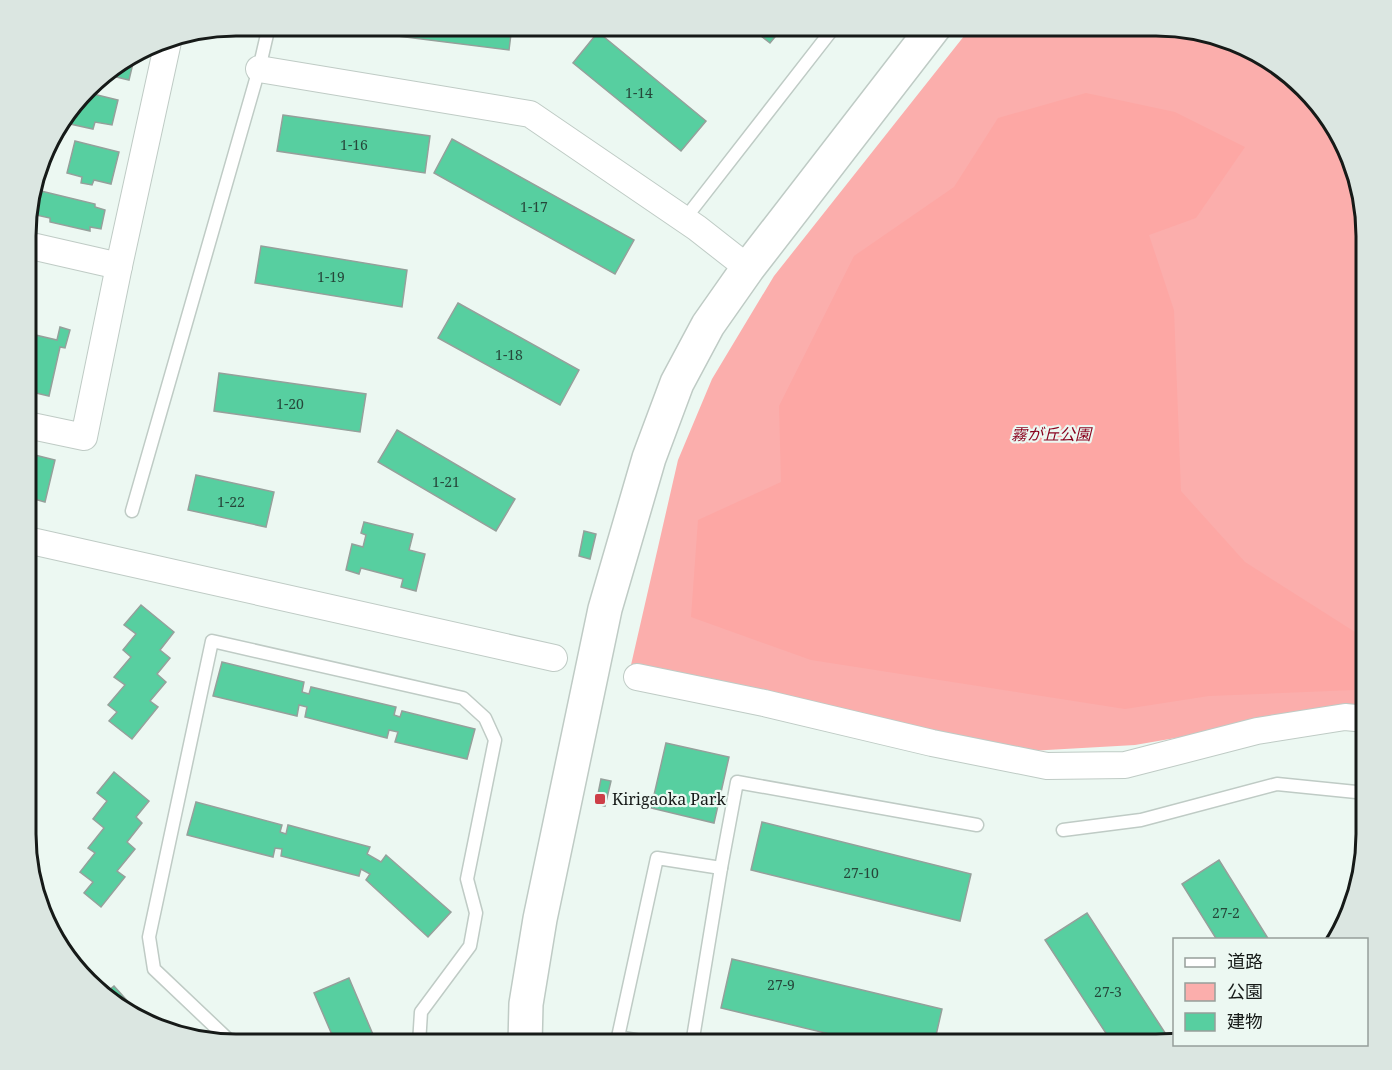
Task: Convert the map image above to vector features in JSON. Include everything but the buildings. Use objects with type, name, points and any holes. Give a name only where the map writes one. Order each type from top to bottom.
[{"type":"street","points":[[525,1034],[526,1004],[540,919],[609,598],[649,458],[677,383],[708,325],[748,268],[927,36]]},
{"type":"street","points":[[36,427],[84,437],[166,49]]},
{"type":"street","points":[[259,69],[530,114],[697,228],[748,268]]},
{"type":"street","points":[[36,247],[119,266]]},
{"type":"street","points":[[36,542],[554,658]]},
{"type":"street","points":[[637,677],[764,703],[932,743],[1047,766],[1125,765],[1257,731],[1345,717],[1356,718]]},
{"type":"lane","points":[[132,511],[267,36]]},
{"type":"lane","points":[[684,220],[827,36]]},
{"type":"lane","points":[[222,1034],[154,969],[149,937],[212,641],[463,698],[485,718],[495,740],[467,879],[476,913],[470,946],[421,1012],[420,1034]]},
{"type":"lane","points":[[694,1034],[737,782],[977,825]]},
{"type":"lane","points":[[1063,830],[1141,820],[1277,784],[1356,792]]},
{"type":"lane","points":[[619,1034],[657,858],[721,868]]},
{"type":"green space","name":"霧が丘公園","points":[[964,36],[1169,36],[1208,43],[1233,51],[1278,77],[1315,114],[1335,147],[1349,184],[1354,210],[1356,236],[1356,711],[1256,724],[1135,745],[1011,752],[631,665],[678,460],[712,379],[774,276]]},
{"type":"green space","points":[[1086,93],[1175,112],[1245,147],[1196,218],[1149,235],[1174,310],[1181,491],[1245,562],[1356,633],[1356,690],[1209,696],[1125,709],[811,660],[691,617],[698,520],[781,482],[779,406],[854,256],[954,187],[998,118]]},
{"type":"place","name":"Kirigaoka Park","points":[[600,799]]}]
